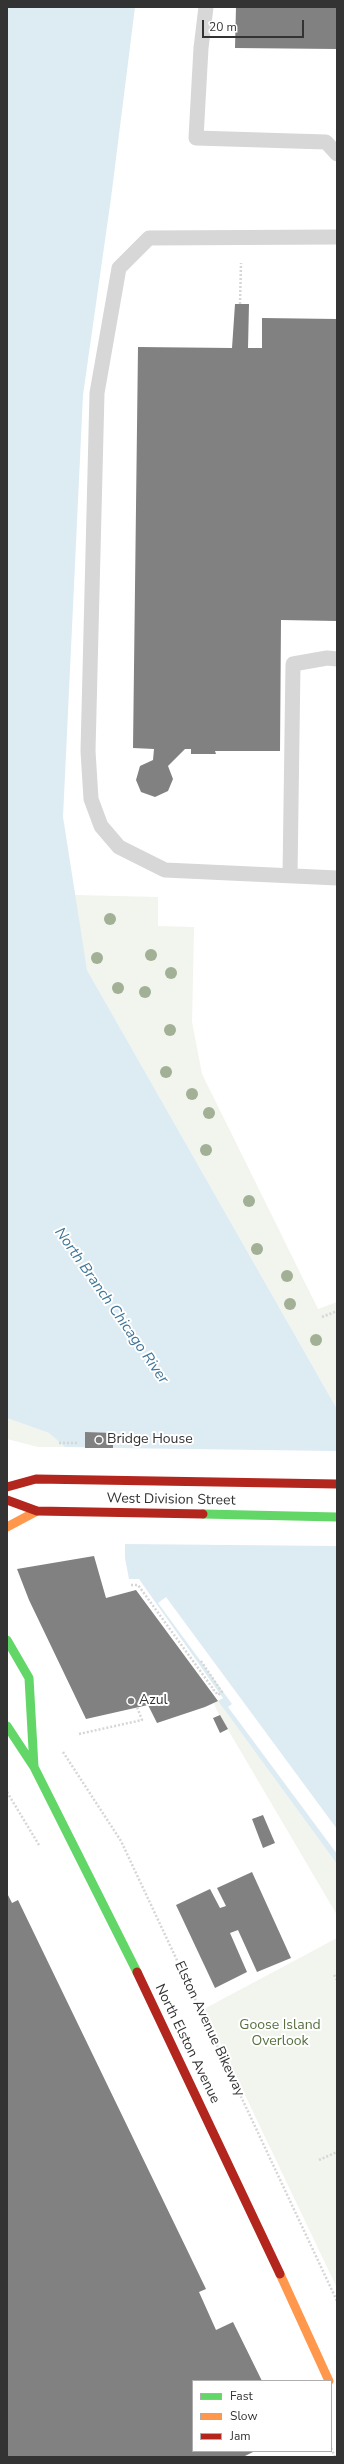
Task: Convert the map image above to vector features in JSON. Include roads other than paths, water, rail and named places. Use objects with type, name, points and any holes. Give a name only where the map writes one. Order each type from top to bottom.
[{"type":"main road","name":"West Division Street","points":[[7,1487],[36,1479],[112,1478],[337,1484]]},
{"type":"main road","name":"West Division Street","points":[[7,1500],[37,1511],[337,1517]]},
{"type":"main road","points":[[7,1527],[37,1511]]},
{"type":"main road","points":[[7,1640],[29,1678],[32,1704],[34,1767]]},
{"type":"main road","name":"North Elston Avenue","points":[[7,1726],[34,1767],[141,1979],[222,2148],[329,2380]]},
{"type":"lane","points":[[206,7],[201,48],[196,138],[326,142],[337,154]]},
{"type":"lane","points":[[337,237],[149,238],[119,268],[97,393],[88,751],[90,800],[101,826],[119,847],[165,870],[337,878]]},
{"type":"lane","points":[[290,876],[293,664],[327,658],[337,659]]},
{"type":"water","name":"North Branch Chicago River","points":[[7,7],[135,7],[111,198],[83,395],[63,817],[87,970],[337,1409],[337,1864],[218,1701],[223,1698],[139,1579],[129,1579],[125,1558],[125,1448],[65,1447],[49,1433],[7,1418]]},
{"type":"place","name":"Bridge House","points":[[99,1440]]},
{"type":"place","name":"Azul","points":[[131,1701]]},
{"type":"park label","name":"Goose Island Overlook","points":[[280,2034]]}]
